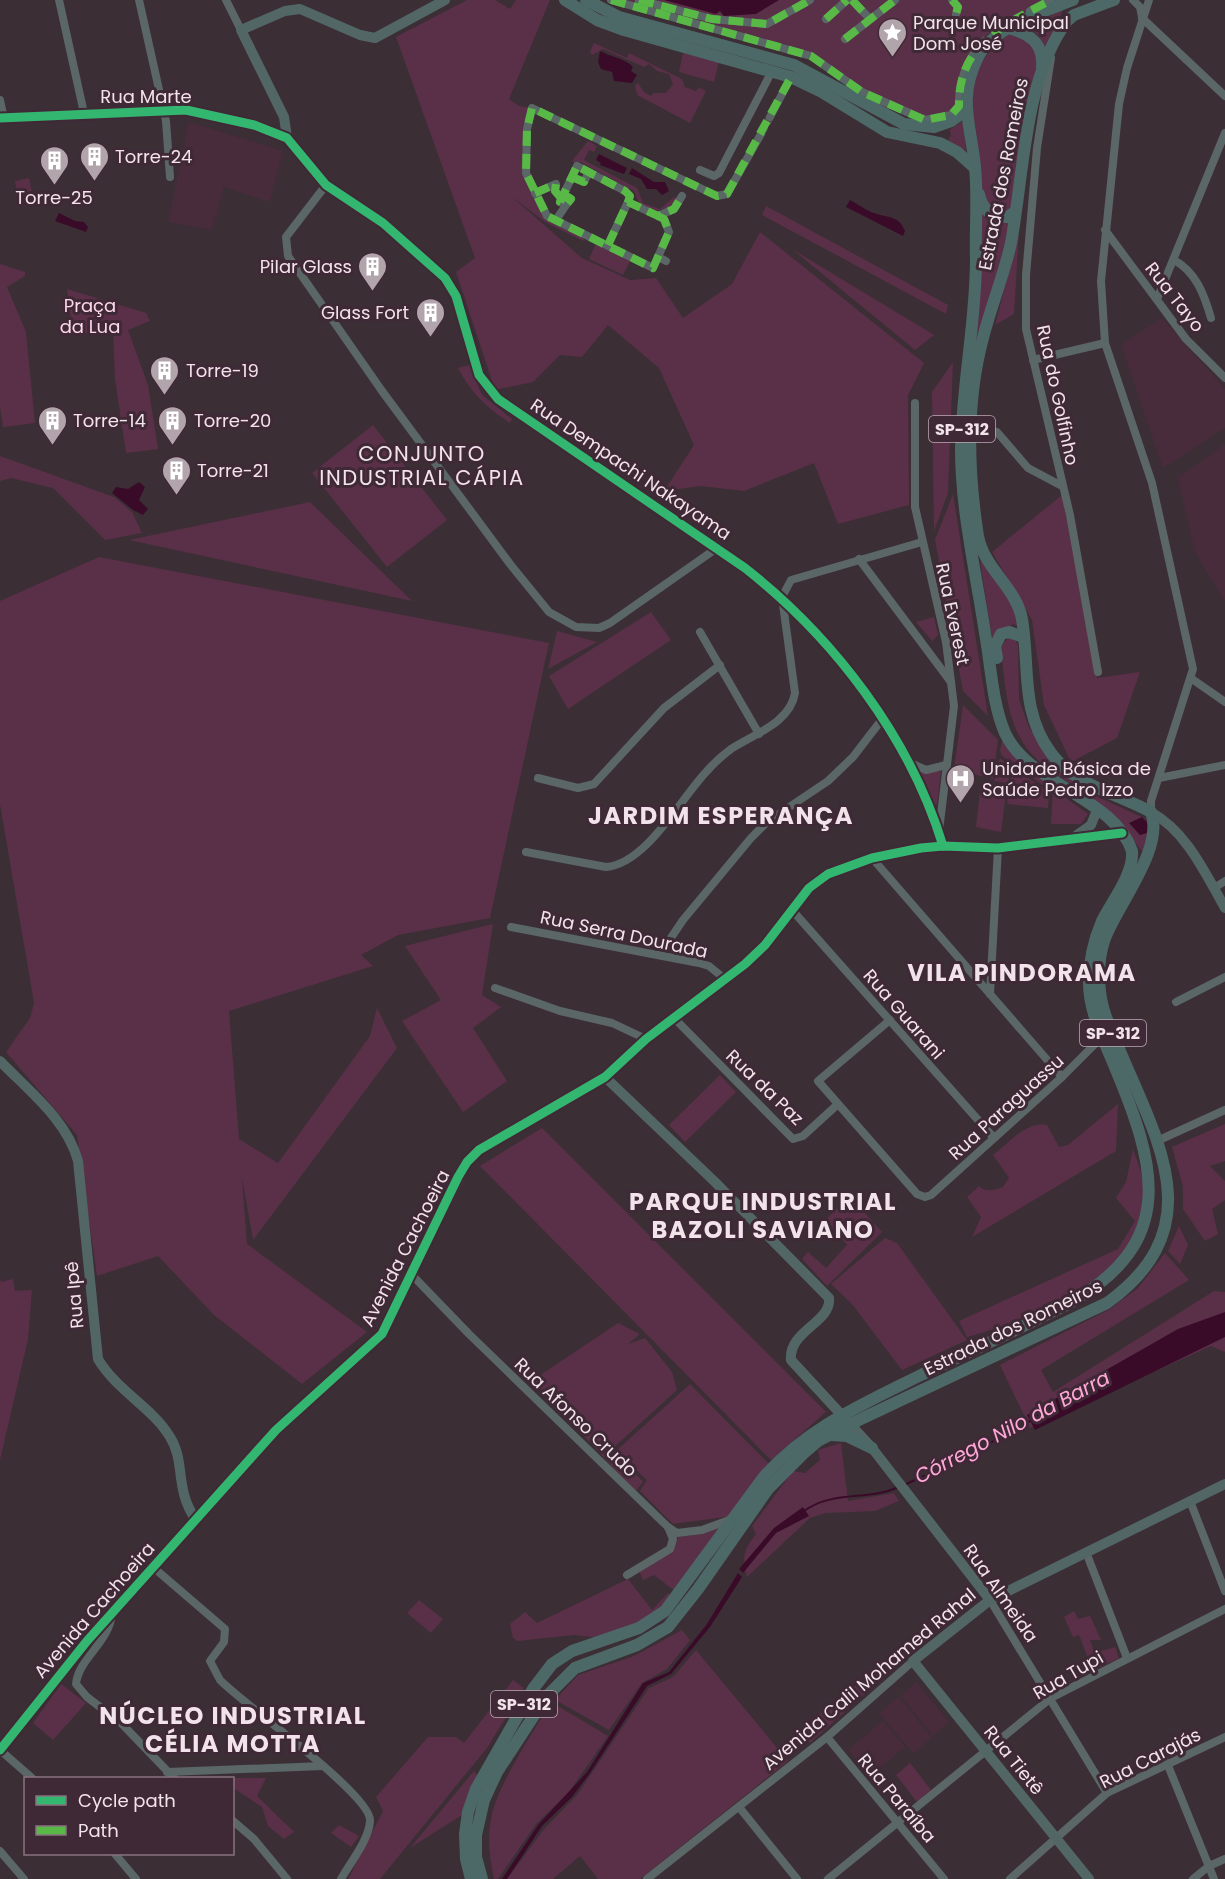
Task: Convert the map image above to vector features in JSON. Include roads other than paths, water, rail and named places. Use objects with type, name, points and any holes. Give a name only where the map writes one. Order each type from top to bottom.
[{"type":"main road","points":[[565,0],[597,20],[624,30],[791,77],[812,86],[887,132],[940,143],[957,152],[975,167],[980,200],[984,209],[999,218],[1007,218],[1015,212]]},
{"type":"main road","points":[[586,0],[619,18],[794,65],[904,124],[923,128],[945,124],[965,111]]},
{"type":"main road","name":"Estrada dos Romeiros","points":[[467,1878],[465,1834],[476,1790],[533,1689],[552,1664],[572,1651],[639,1628],[665,1611],[778,1461],[813,1432],[875,1397],[1084,1295],[1112,1275],[1134,1246],[1148,1211],[1150,1175],[1132,1109],[1092,1008],[1089,967],[1096,936],[1133,857],[1130,844],[1122,833],[1097,810],[1030,762],[1010,742],[1000,718],[964,499],[961,451],[964,378],[976,281],[975,167],[965,111],[966,99],[978,56],[1008,28],[1024,19],[1072,0]]},
{"type":"main road","name":"Estrada dos Romeiros","points":[[482,1879],[476,1857],[476,1835],[484,1800],[497,1772],[557,1683],[574,1668],[637,1645],[668,1626],[698,1589],[768,1489],[804,1453],[850,1424],[1088,1313],[1120,1293],[1148,1260],[1166,1223],[1170,1202],[1169,1183],[1157,1141],[1105,1015],[1099,981],[1104,942],[1152,839],[1155,828],[1151,812],[1081,780],[1052,755],[1039,735],[1030,713],[1020,610],[982,551],[972,491],[973,396],[976,364],[1007,260],[1031,111],[1041,77],[1067,21],[1074,15],[1113,0]]},
{"type":"main road","points":[[1008,28],[1028,35],[1041,49],[1041,77]]},
{"type":"main road","points":[[940,143],[944,136],[945,124]]},
{"type":"main road","points":[[1023,638],[1009,632],[1001,634],[995,646],[1007,714],[1030,762]]},
{"type":"main road","points":[[862,1437],[863,1418],[875,1397]]},
{"type":"main road","points":[[830,1435],[848,1436],[872,1448]]},
{"type":"main road","points":[[572,1651],[574,1668]]},
{"type":"street","points":[[59,0],[84,113]]},
{"type":"street","points":[[139,0],[162,110],[170,177]]},
{"type":"street","points":[[226,0],[284,117],[287,138]]},
{"type":"street","points":[[241,30],[285,11],[300,9],[360,35],[375,38],[445,0]]},
{"type":"street","points":[[611,0],[811,56],[862,92],[925,120],[951,115],[959,106],[959,92],[973,52],[994,31],[1051,0]]},
{"type":"street","points":[[639,0],[712,18],[767,24],[810,0]]},
{"type":"street","points":[[826,19],[849,0],[870,19]]},
{"type":"street","points":[[845,39],[895,0]]},
{"type":"street","points":[[952,0],[958,7],[956,14]]},
{"type":"street","points":[[1133,0],[1140,7],[1142,18],[1225,96]]},
{"type":"street","points":[[1149,0],[1126,68],[1119,104],[1105,230],[1101,292],[1105,343],[1152,483],[1192,654],[1192,679],[1151,801],[1151,812],[1167,821],[1180,834],[1225,908]]},
{"type":"street","name":"Rua do Golfinho","points":[[1052,50],[1037,148],[1026,275],[1026,329],[1070,515],[1098,672]]},
{"type":"street","points":[[700,170],[714,176],[719,174],[772,72]]},
{"type":"street","points":[[770,117],[791,77]]},
{"type":"street","points":[[0,100],[2,118]]},
{"type":"street","points":[[628,202],[663,219],[669,232],[653,268],[547,216],[526,173],[527,129],[532,108],[717,196],[727,194],[761,134]]},
{"type":"street","name":"Rua Marte","points":[[2,118],[186,110],[236,120],[272,130],[287,138]]},
{"type":"street","points":[[1157,300],[1225,133]]},
{"type":"street","name":"Rua Dempachi Nakayama","points":[[287,138],[326,185],[383,223],[445,278],[456,296],[479,375],[498,399],[717,548],[782,597],[848,670],[883,718],[908,762],[943,846]]},
{"type":"street","points":[[556,220],[577,166],[625,191],[630,196],[608,245]]},
{"type":"street","points":[[572,177],[584,183],[589,172]]},
{"type":"street","points":[[535,193],[556,184],[555,191],[563,199]]},
{"type":"street","points":[[326,185],[286,237],[288,256],[403,420],[503,556],[549,612],[576,627],[599,628],[610,623],[717,548]]},
{"type":"street","points":[[658,216],[674,209],[682,196]]},
{"type":"street","name":"Rua Tayo","points":[[1105,230],[1186,339],[1225,378]]},
{"type":"street","points":[[658,257],[666,261]]},
{"type":"street","points":[[1174,260],[1185,266],[1199,285],[1210,318]]},
{"type":"street","points":[[1033,360],[1105,343]]},
{"type":"street","name":"Rua Everest","points":[[915,403],[915,507],[946,642],[954,706],[939,832]]},
{"type":"street","points":[[997,432],[1028,468],[1062,486]]},
{"type":"street","points":[[526,852],[606,867],[617,866],[639,852],[707,771],[730,750],[771,727],[794,701],[782,597],[791,580],[922,542]]},
{"type":"street","points":[[859,560],[952,683]]},
{"type":"street","points":[[700,632],[759,734]]},
{"type":"street","points":[[538,778],[578,788],[594,784],[664,708],[684,690],[720,665]]},
{"type":"street","points":[[1192,679],[1225,702]]},
{"type":"street","points":[[660,954],[683,920],[751,838],[767,822],[828,781],[853,757],[883,718]]},
{"type":"street","points":[[908,762],[927,770],[946,765]]},
{"type":"street","points":[[1159,778],[1225,765]]},
{"type":"street","points":[[1072,838],[1091,825],[1097,810]]},
{"type":"street","name":"Avenida Cachoeira","points":[[0,1750],[73,1657],[276,1430],[375,1343],[388,1324],[467,1162],[479,1150],[605,1077],[646,1039],[726,980],[765,945],[817,880],[872,858],[943,846],[998,848],[1122,833]]},
{"type":"street","points":[[990,994],[998,848]]},
{"type":"street","points":[[872,858],[1062,1077]]},
{"type":"street","points":[[1214,888],[1225,881]]},
{"type":"street","name":"Rua Guarani","points":[[792,910],[994,1138]]},
{"type":"street","name":"Rua Serra Dourada","points":[[511,927],[660,954],[709,966],[726,980]]},
{"type":"street","points":[[1176,1002],[1225,976]]},
{"type":"street","points":[[495,988],[560,1011],[612,1023],[646,1039]]},
{"type":"street","name":"Rua da Paz","points":[[674,1018],[793,1139],[803,1136],[838,1104]]},
{"type":"street","points":[[838,1104],[818,1081],[890,1020]]},
{"type":"street","name":"Rua Paraguassu","points":[[838,1104],[917,1194],[925,1197],[931,1195],[1062,1077],[1095,1044],[1101,1033]]},
{"type":"street","name":"Rua Ipê","points":[[0,1060],[63,1127],[73,1143],[78,1161],[98,1359],[113,1381],[170,1437],[176,1450],[183,1499],[196,1520]]},
{"type":"street","name":"Rua Almeida","points":[[605,1077],[715,1182],[830,1298],[826,1311],[792,1346],[790,1360],[872,1448],[990,1600],[1107,1794]]},
{"type":"street","points":[[1157,1141],[1225,1110]]},
{"type":"street","name":"Rua Afonso Crudo","points":[[412,1275],[469,1334],[668,1527]]},
{"type":"street","name":"Avenida Calil Mohamed Rahal","points":[[649,1879],[826,1737],[990,1600],[1225,1484]]},
{"type":"street","points":[[1190,1501],[1225,1591]]},
{"type":"street","points":[[668,1527],[677,1533],[702,1530],[734,1519]]},
{"type":"street","points":[[627,1575],[670,1549],[673,1539],[668,1527]]},
{"type":"street","points":[[1086,1552],[1127,1658]]},
{"type":"street","points":[[154,1568],[225,1629],[224,1642],[210,1661],[214,1673],[228,1688],[323,1766],[360,1799],[369,1811],[368,1828],[341,1879]]},
{"type":"street","name":"Rua Tupi","points":[[828,1879],[1051,1698],[1225,1609]]},
{"type":"street","points":[[112,1613],[107,1633],[78,1674],[76,1683],[87,1697],[139,1740],[172,1777]]},
{"type":"street","name":"Rua Tietê","points":[[913,1662],[1089,1879]]},
{"type":"street","name":"Rua Paraíba","points":[[826,1737],[944,1879]]},
{"type":"street","name":"Rua Carajás","points":[[1010,1879],[1107,1794],[1167,1763],[1225,1737]]},
{"type":"street","points":[[0,1750],[30,1777]]},
{"type":"street","points":[[1167,1763],[1214,1879]]},
{"type":"street","points":[[167,1772],[323,1766]]},
{"type":"street","points":[[739,1807],[797,1879]]},
{"type":"street","points":[[234,1822],[254,1839],[287,1879]]},
{"type":"street","points":[[0,1851],[24,1879]]},
{"type":"street","points":[[117,1855],[136,1879]]},
{"type":"street","points":[[1193,1879],[1209,1866],[1225,1859]]},
{"type":"waterway","name":"Córrego Nilo da Barra","points":[[904,1485],[957,1461],[1032,1420]]},
{"type":"waterway","name":"Córrego Nilo da Barra","points":[[804,1511],[827,1500],[875,1494],[899,1487]]},
{"type":"tunnel","points":[[761,134],[770,117]]},
{"type":"place","name":"Parque Municipal Dom José","points":[[892,58]]},
{"type":"place","name":"Torre-24","points":[[94,182]]},
{"type":"place","name":"Torre-25","points":[[54,186]]},
{"type":"place","name":"Pilar Glass","points":[[373,292]]},
{"type":"place","name":"Glass Fort","points":[[430,338]]},
{"type":"place","name":"Torre-19","points":[[165,396]]},
{"type":"place","name":"Torre-14","points":[[52,446]]},
{"type":"place","name":"Torre-20","points":[[173,446]]},
{"type":"place","name":"Torre-21","points":[[176,496]]},
{"type":"place","name":"Unidade Básica de Saúde Pedro Izzo","points":[[961,804]]},
{"type":"district","name":"CONJUNTO INDUSTRIAL CÁPIA","points":[[422,465]]},
{"type":"district","name":"JARDIM ESPERANÇA","points":[[721,815]]},
{"type":"district","name":"VILA PINDORAMA","points":[[1022,972]]},
{"type":"district","name":"PARQUE INDUSTRIAL BAZOLI SAVIANO","points":[[763,1215]]},
{"type":"district","name":"NÚCLEO INDUSTRIAL CÉLIA MOTTA","points":[[233,1729]]},
{"type":"park label","name":"Praça da Lua","points":[[90,315]]}]
